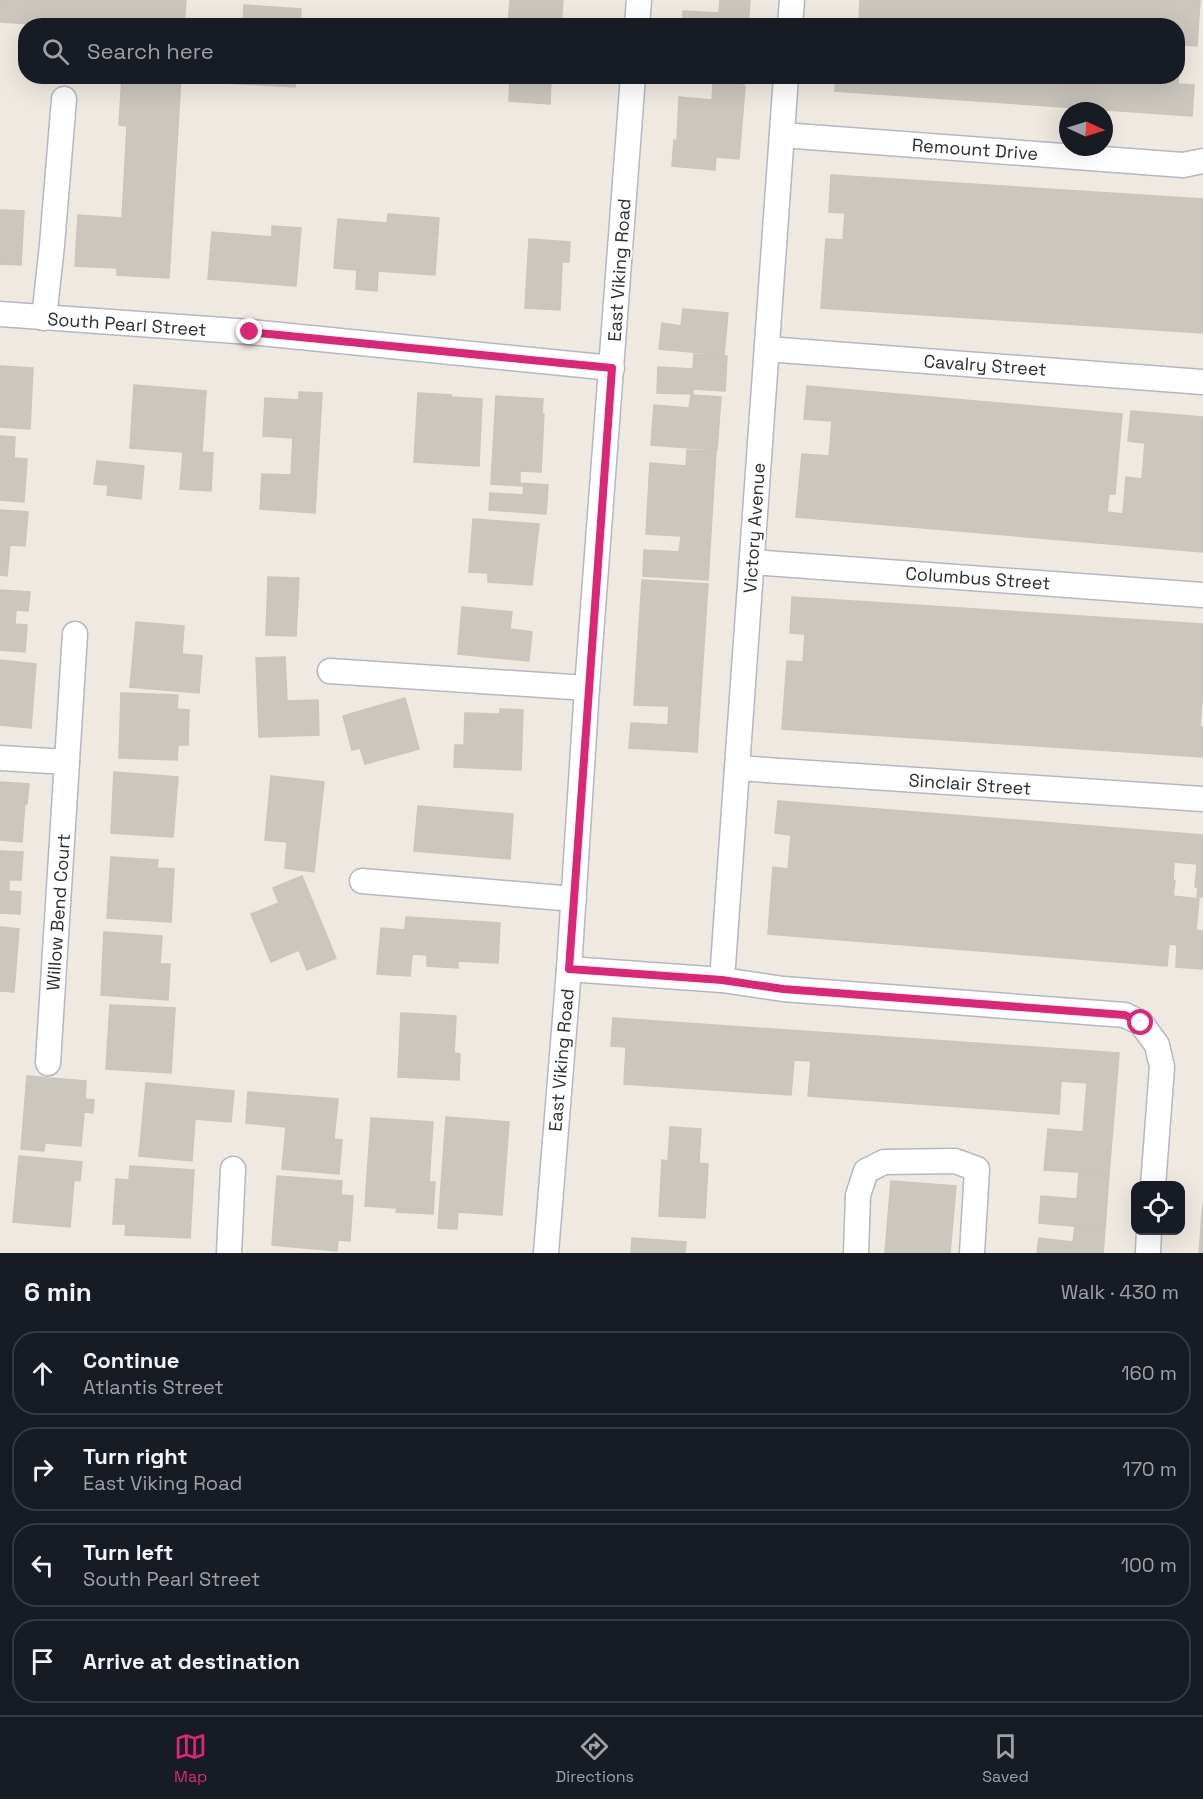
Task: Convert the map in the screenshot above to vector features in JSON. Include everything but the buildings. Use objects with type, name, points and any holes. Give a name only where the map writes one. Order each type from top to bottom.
[{"type":"street","points":[[638,18],[639,0]]},
{"type":"street","points":[[791,18],[792,0]]},
{"type":"street","name":"East Viking Road","points":[[546,1253],[569,969],[632,84]]},
{"type":"street","name":"Victory Avenue","points":[[722,980],[785,84]]},
{"type":"street","points":[[44,318],[64,99]]},
{"type":"street","name":"Remount Drive","points":[[782,135],[1183,165],[1203,161]]},
{"type":"street","name":"South Pearl Street","points":[[0,314],[250,332],[612,368]]},
{"type":"street","name":"Cavalry Street","points":[[766,349],[1203,382]]},
{"type":"street","name":"Columbus Street","points":[[752,562],[1203,595]]},
{"type":"street","name":"Willow Bend Court","points":[[48,1063],[75,634]]},
{"type":"street","points":[[330,671],[588,688]]},
{"type":"street","points":[[0,758],[67,762]]},
{"type":"street","name":"Sinclair Street","points":[[737,768],[1203,799]]},
{"type":"street","points":[[362,881],[574,899]]},
{"type":"street","points":[[569,969],[722,980],[783,989],[1125,1015],[1141,1023],[1157,1045],[1161,1067],[1153,1181]]},
{"type":"street","points":[[856,1253],[858,1195],[866,1171],[884,1162],[956,1161],[976,1169],[972,1253]]},
{"type":"street","points":[[229,1253],[232,1169]]},
{"type":"street","points":[[1148,1253],[1149,1235]]},
{"type":"route","points":[[250,332],[612,368],[569,969],[722,980],[783,989],[1125,1015],[1141,1023]]}]
